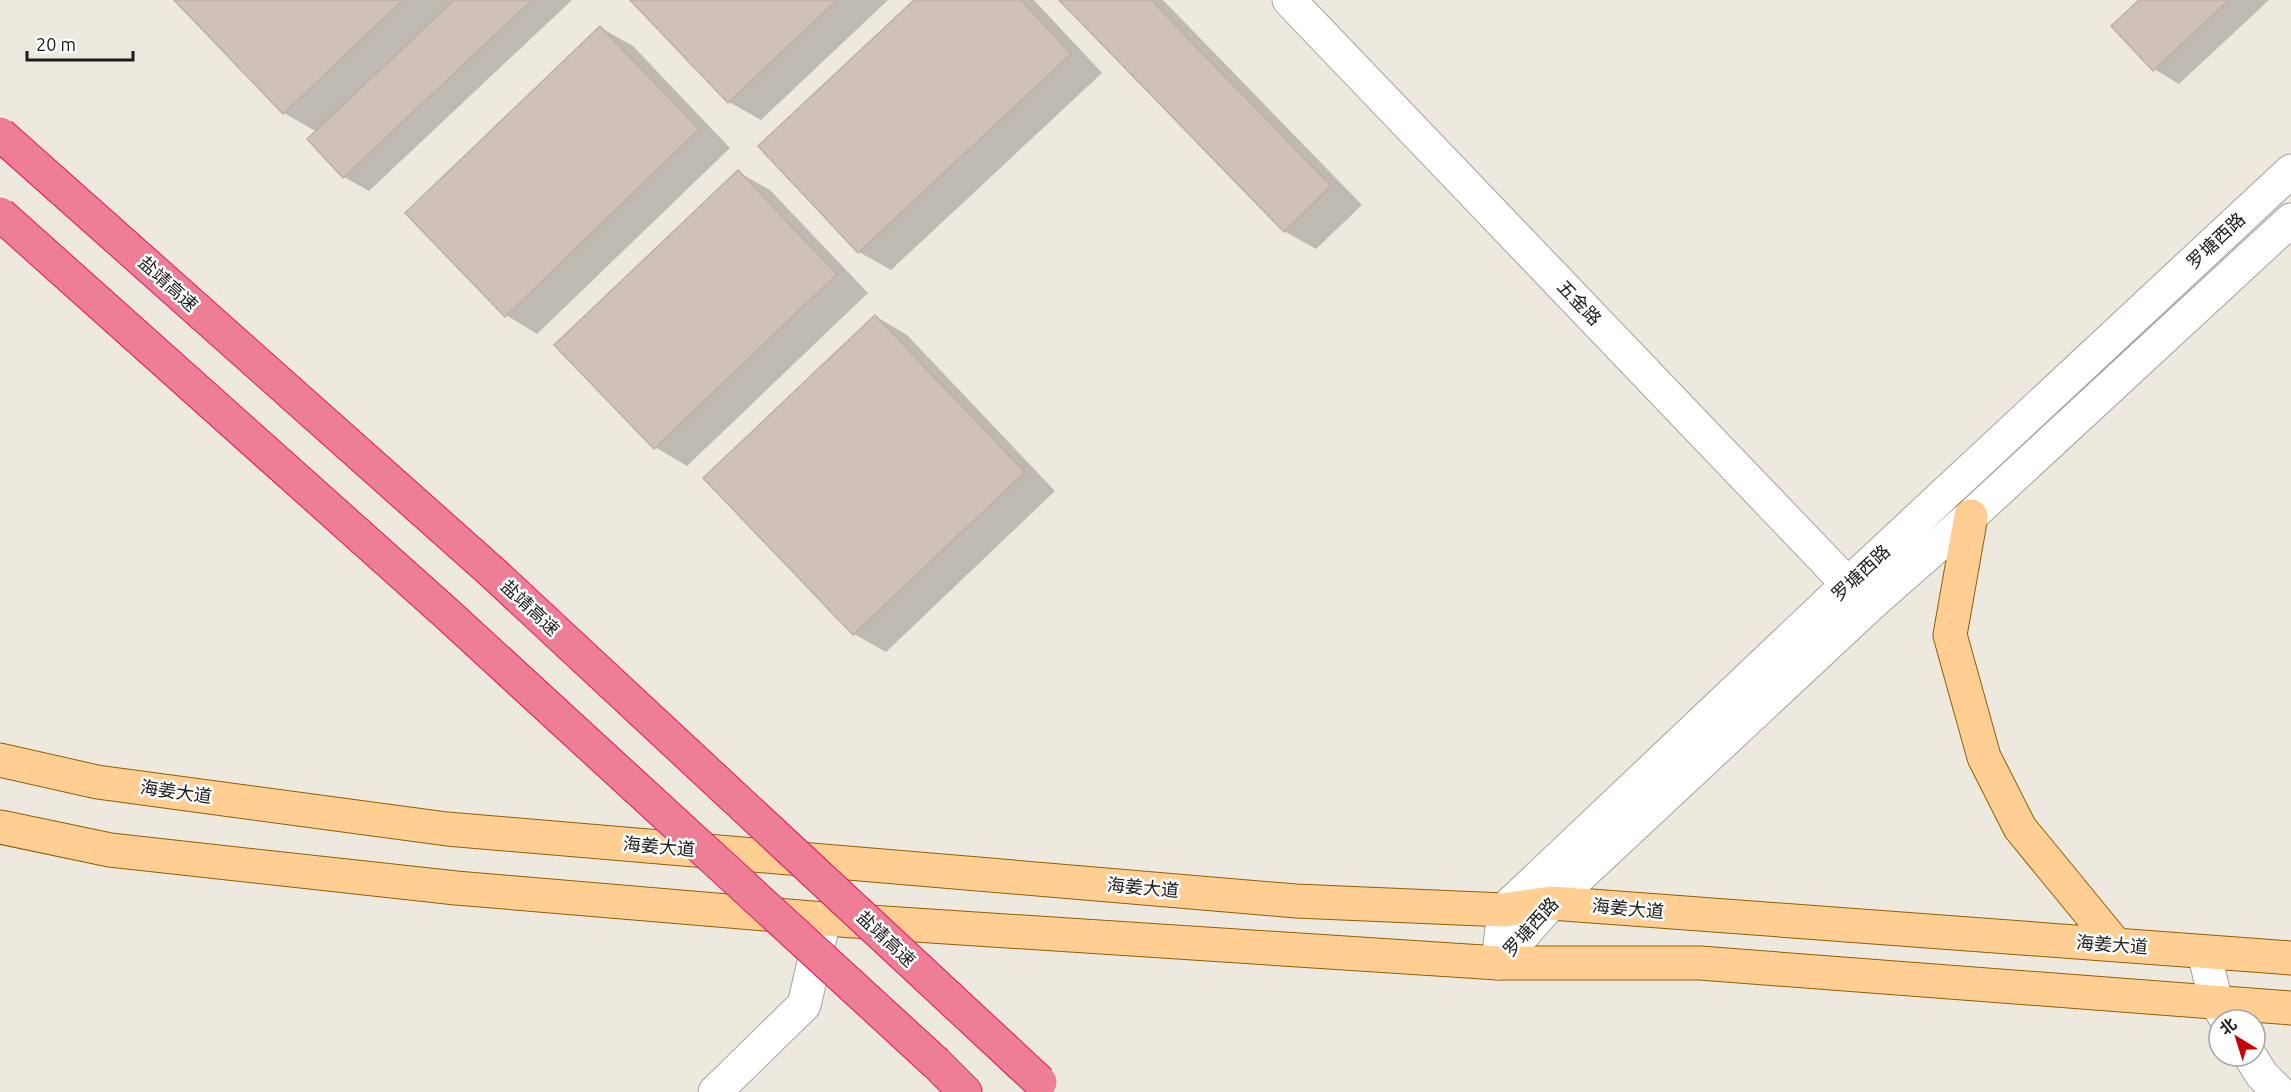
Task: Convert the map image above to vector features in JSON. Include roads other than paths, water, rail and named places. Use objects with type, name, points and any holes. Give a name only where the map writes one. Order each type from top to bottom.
[{"type":"highway","name":"盐靖高速","points":[[0,134],[492,573],[1045,1087]]},
{"type":"highway","points":[[0,214],[445,612],[965,1092]]},
{"type":"main road","points":[[1971,516],[1950,635],[1984,757],[2020,828],[2116,945]]},
{"type":"main road","name":"海姜大道","points":[[0,760],[97,782],[447,829],[1296,901],[1504,910],[1551,903],[2291,958]]},
{"type":"main road","points":[[0,827],[110,850],[456,888],[824,920],[1498,963],[1700,963],[2207,1010]]},
{"type":"main road","points":[[2267,1009],[2291,1008]]},
{"type":"street","name":"五金路","points":[[1289,0],[1859,595]]},
{"type":"street","name":"罗塘西路","points":[[1498,963],[1551,903],[1859,595],[2291,171]]},
{"type":"street","name":"罗塘西路","points":[[1498,963],[1504,910],[1859,595],[1971,516],[2291,220]]},
{"type":"street","points":[[715,1092],[804,1005],[824,920]]},
{"type":"street","points":[[2204,952],[2221,1008]]},
{"type":"street","points":[[2258,1068],[2279,1092]]}]
